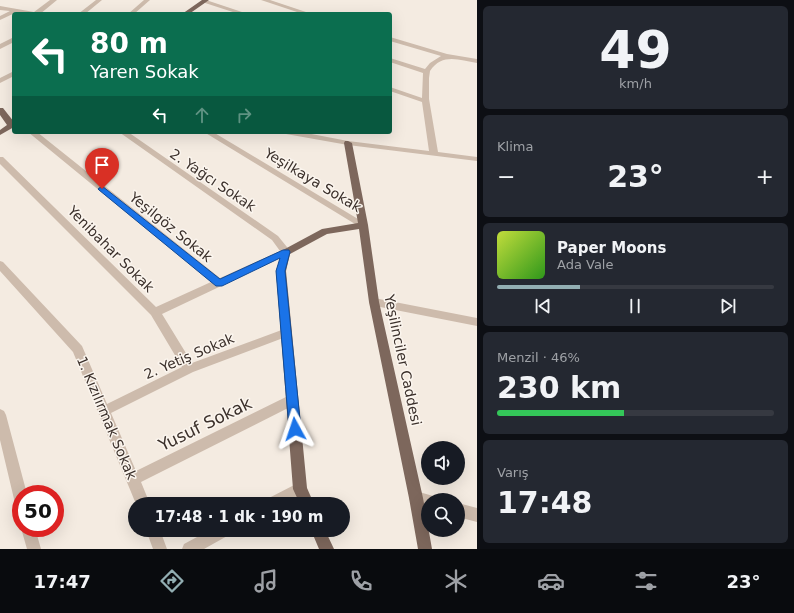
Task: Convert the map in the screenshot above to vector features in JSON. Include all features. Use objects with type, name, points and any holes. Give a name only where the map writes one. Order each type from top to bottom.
[{"type":"main road","points":[[187,12],[205,1]]},
{"type":"main road","points":[[0,110],[12,123]]},
{"type":"main road","points":[[0,133],[12,125]]},
{"type":"main road","name":"Yeşilinciler Caddesi","points":[[348,143],[363,225],[374,302],[421,496]]},
{"type":"main road","points":[[304,497],[300,489],[281,271],[286,252],[325,231],[363,225]]},
{"type":"main road","points":[[321,537],[327,549]]},
{"type":"main road","name":"Yeşilinciler Caddesi","points":[[424,537],[425,549]]},
{"type":"street","points":[[0,4],[5,0]]},
{"type":"street","points":[[39,12],[54,0]]},
{"type":"street","points":[[84,12],[99,0]]},
{"type":"street","points":[[133,12],[147,0]]},
{"type":"street","points":[[264,0],[303,12]]},
{"type":"street","points":[[205,1],[239,12]]},
{"type":"street","points":[[0,8],[22,12]]},
{"type":"street","points":[[0,18],[12,12]]},
{"type":"street","points":[[0,47],[12,40]]},
{"type":"street","points":[[392,40],[446,56],[477,61]]},
{"type":"street","points":[[434,154],[425,101],[426,72],[434,63],[446,56]]},
{"type":"street","points":[[392,61],[426,72]]},
{"type":"street","points":[[0,81],[12,74]]},
{"type":"street","points":[[392,90],[425,101]]},
{"type":"street","name":"Yeşilgöz Sokak","points":[[34,134],[219,283]]},
{"type":"street","name":"2. Yağcı Sokak","points":[[126,134],[275,238],[286,252]]},
{"type":"street","name":"Yeşilkaya Sokak","points":[[211,134],[363,225]]},
{"type":"street","points":[[300,134],[348,143],[477,159]]},
{"type":"street","name":"Yenibahar Sokak","points":[[0,159],[155,312],[190,369]]},
{"type":"street","points":[[155,312],[286,252]]},
{"type":"street","name":"1. Kızılırmak Sokak","points":[[0,265],[78,349],[139,497]]},
{"type":"street","points":[[374,302],[477,322]]},
{"type":"street","name":"2. Yetiş Sokak","points":[[104,411],[190,369],[287,332]]},
{"type":"street","name":"Yusuf Sokak","points":[[133,479],[292,400]]},
{"type":"street","points":[[0,415],[18,485]]},
{"type":"street","points":[[285,497],[300,489]]},
{"type":"street","points":[[465,512],[477,515]]},
{"type":"street","points":[[31,537],[34,549]]},
{"type":"street","points":[[156,537],[160,549]]},
{"type":"street","points":[[189,549],[211,537]]},
{"type":"route","points":[[102,189],[219,283],[286,252],[281,271],[295,429]]}]
